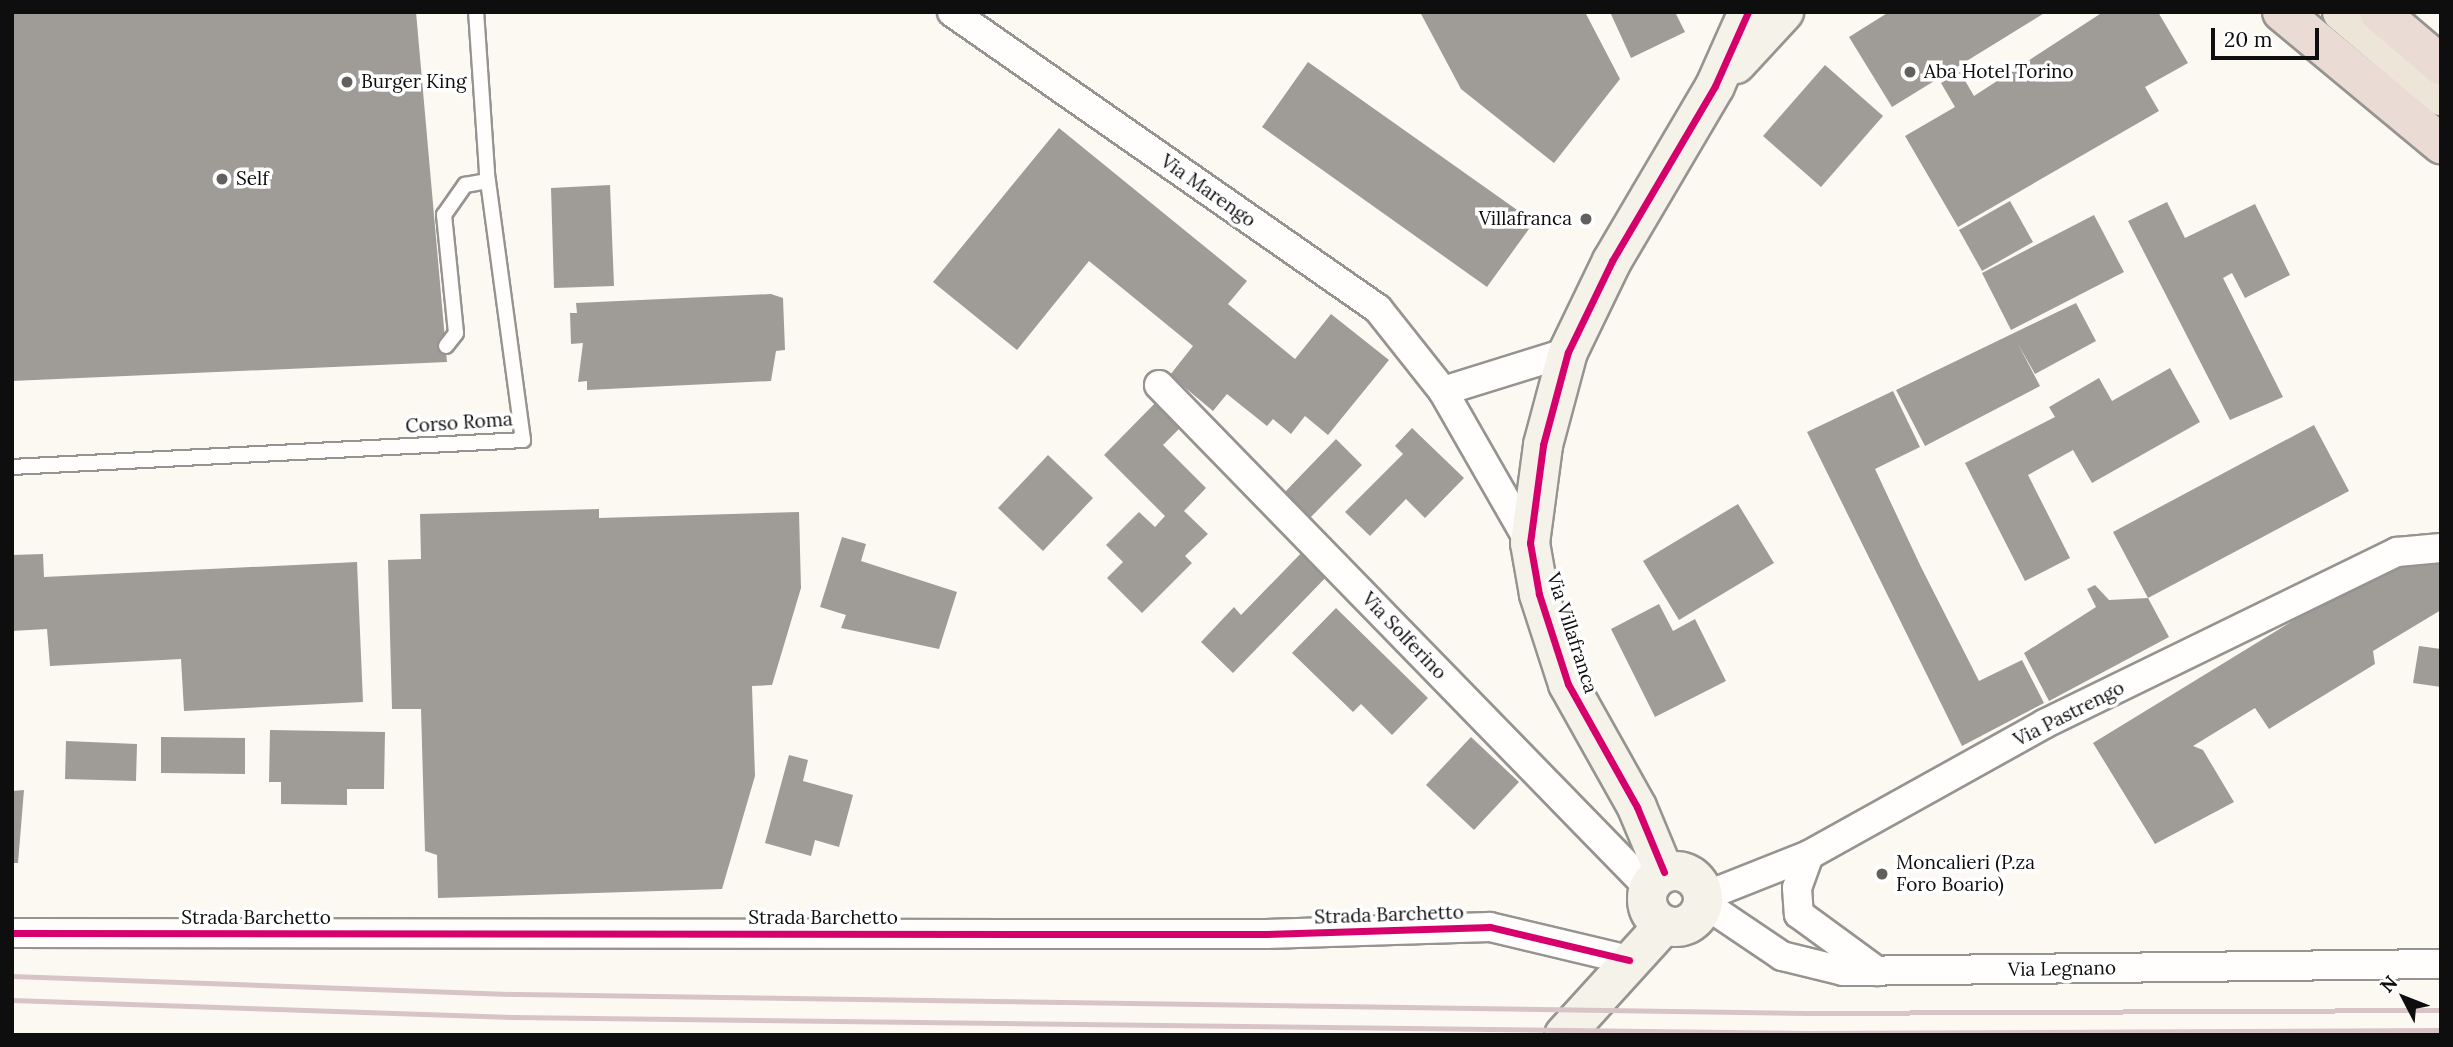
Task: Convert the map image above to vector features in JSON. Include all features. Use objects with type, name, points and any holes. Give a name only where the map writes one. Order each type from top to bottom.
[{"type":"highway","points":[[2282,12],[2441,144]]},
{"type":"highway","points":[[2379,12],[2441,65]]},
{"type":"main road","points":[[2263,12],[2441,162]]},
{"type":"main road","points":[[2342,12],[2441,96]]},
{"type":"street","name":"Via Marengo","points":[[953,12],[1378,309],[1443,391],[1530,543]]},
{"type":"street","name":"Via Villafranca","points":[[1715,86],[1784,12]]},
{"type":"street","name":"Via Villafranca","points":[[1656,880],[1637,807],[1568,684],[1539,594],[1530,543],[1543,445],[1568,352],[1612,261],[1715,86],[1745,15]]},
{"type":"street","points":[[1443,391],[1568,352]]},
{"type":"street","name":"Via Solferino","points":[[1159,385],[1656,880]]},
{"type":"street","name":"Via Pastrengo","points":[[1564,1035],[1629,960],[1664,925],[1685,925],[1703,899],[1809,855],[2044,724],[2372,564],[2398,552],[2441,548]]},
{"type":"street","points":[[1809,855],[1797,888],[1799,914],[1877,971]]},
{"type":"street","points":[[1664,925],[1648,907],[1656,880],[1692,876],[1703,899]]},
{"type":"street","name":"Via Legnano","points":[[1703,899],[1783,956],[1811,967],[1877,971],[2441,964]]},
{"type":"street","name":"Strada Barchetto","points":[[12,933],[1266,934],[1490,928],[1629,960]]},
{"type":"lane","name":"Corso Roma","points":[[12,467],[523,440],[488,181],[476,12]]},
{"type":"lane","points":[[446,346],[456,333],[444,215],[465,185],[488,181]]},
{"type":"building","name":"Self","points":[[12,12],[416,12],[447,362],[12,381]]},
{"type":"building","points":[[1420,12],[1585,12],[1620,79],[1554,163],[1461,89]]},
{"type":"building","points":[[1610,12],[1675,12],[1685,32],[1631,58]]},
{"type":"building","name":"Aba Hotel Torino","points":[[1889,12],[2046,12],[1892,107],[1849,37]]},
{"type":"building","points":[[2103,12],[2158,12],[2188,63],[2145,87],[2159,111],[1958,227],[1905,136],[1955,107],[1941,83],[1960,72],[1974,96]]},
{"type":"building","points":[[1308,62],[1534,222],[1487,287],[1262,127]]},
{"type":"building","points":[[1825,65],[1883,116],[1821,187],[1763,136]]},
{"type":"building","points":[[1059,128],[1247,281],[1228,304],[1295,359],[1331,314],[1389,360],[1328,435],[1305,416],[1291,434],[1273,419],[1267,426],[1227,394],[1213,411],[1170,375],[1193,346],[1089,261],[1017,350],[933,282]]},
{"type":"building","points":[[610,185],[614,286],[554,288],[551,188]]},
{"type":"building","points":[[2010,201],[2033,242],[1982,271],[1959,230]]},
{"type":"building","points":[[2167,202],[2185,238],[2255,204],[2290,275],[2245,298],[2232,273],[2223,278],[2283,397],[2230,420],[2128,221]]},
{"type":"building","points":[[2094,215],[2124,272],[2011,330],[1982,273]]},
{"type":"building","points":[[771,294],[783,298],[785,350],[776,351],[771,381],[587,390],[587,381],[578,382],[583,343],[571,344],[570,313],[577,313],[576,303]]},
{"type":"building","points":[[2076,303],[2096,341],[2035,374],[2018,344],[2040,386],[1925,446],[1896,390]]},
{"type":"building","points":[[2170,368],[2200,422],[2092,483],[2073,450],[2028,475],[2070,558],[2025,581],[1965,463],[2055,417],[2049,407],[2099,378],[2112,401]]},
{"type":"building","points":[[1893,391],[1920,447],[1875,469],[1921,567],[1979,681],[2022,660],[2044,703],[1962,746],[1807,432]]},
{"type":"building","points":[[1165,393],[1190,418],[1163,445],[1206,488],[1184,511],[1208,534],[1185,556],[1192,563],[1142,613],[1107,578],[1123,562],[1106,545],[1139,512],[1155,527],[1165,516],[1104,455]]},
{"type":"building","points":[[2314,425],[2349,491],[2148,598],[2113,532]]},
{"type":"building","points":[[1412,428],[1464,478],[1425,518],[1406,499],[1370,536],[1345,512],[1403,454],[1395,446]]},
{"type":"building","points":[[1336,439],[1362,465],[1309,519],[1283,494]]},
{"type":"building","points":[[1048,455],[1093,498],[1043,551],[998,508]]},
{"type":"building","points":[[1738,504],[1774,563],[1679,620],[1643,561]]},
{"type":"building","points":[[599,509],[599,518],[799,512],[801,588],[772,685],[752,686],[755,776],[722,889],[438,898],[437,855],[425,851],[421,709],[392,709],[388,560],[421,559],[420,514]]},
{"type":"building","points":[[842,537],[866,544],[861,561],[957,592],[939,649],[841,628],[846,615],[820,607]]},
{"type":"building","points":[[1308,546],[1333,570],[1233,673],[1201,642],[1234,607],[1241,615]]},
{"type":"building","points":[[43,554],[44,577],[357,562],[363,702],[184,711],[181,659],[50,666],[47,629],[12,631],[12,555]]},
{"type":"building","points":[[2441,559],[2441,610],[2373,651],[2375,664],[2269,729],[2255,708],[2193,746],[2203,750],[2234,802],[2155,844],[2093,743],[2379,568]]},
{"type":"building","points":[[2095,585],[2109,600],[2148,598],[2169,637],[2049,701],[2024,653],[2096,607],[2087,589]]},
{"type":"building","points":[[1659,604],[1673,631],[1695,619],[1726,681],[1655,717],[1611,629]]},
{"type":"building","points":[[1336,608],[1428,698],[1392,735],[1361,704],[1353,712],[1292,653]]},
{"type":"building","points":[[2419,646],[2441,649],[2441,687],[2413,683]]},
{"type":"building","points":[[270,730],[385,732],[384,789],[347,789],[347,805],[281,804],[281,782],[269,782]]},
{"type":"building","points":[[161,737],[245,738],[245,774],[161,773]]},
{"type":"building","points":[[1471,737],[1519,782],[1474,830],[1426,785]]},
{"type":"building","points":[[66,741],[137,744],[136,781],[65,779]]},
{"type":"building","points":[[789,755],[808,760],[803,781],[853,795],[839,847],[815,840],[811,856],[765,843]]},
{"type":"building","points":[[24,790],[18,863],[12,863],[12,791]]},
{"type":"railway","points":[[12,976],[513,994],[1806,1013],[2441,1010]]},
{"type":"railway","points":[[12,1000],[512,1017],[1808,1033],[2441,1030]]},
{"type":"cycle path","points":[[1664,872],[1637,807],[1568,684],[1539,594],[1530,543],[1543,445],[1568,352],[1612,261],[1715,86],[1748,12]]},
{"type":"cycle path","points":[[12,933],[1266,934],[1490,927],[1629,960]]},
{"type":"place","name":"Aba Hotel Torino","points":[[1910,72]]},
{"type":"place","name":"Burger King","points":[[347,82]]},
{"type":"place","name":"Self","points":[[222,179]]},
{"type":"place","name":"Villafranca","points":[[1586,219]]},
{"type":"place","name":"Moncalieri (P.za Foro Boario)","points":[[1882,874]]}]
